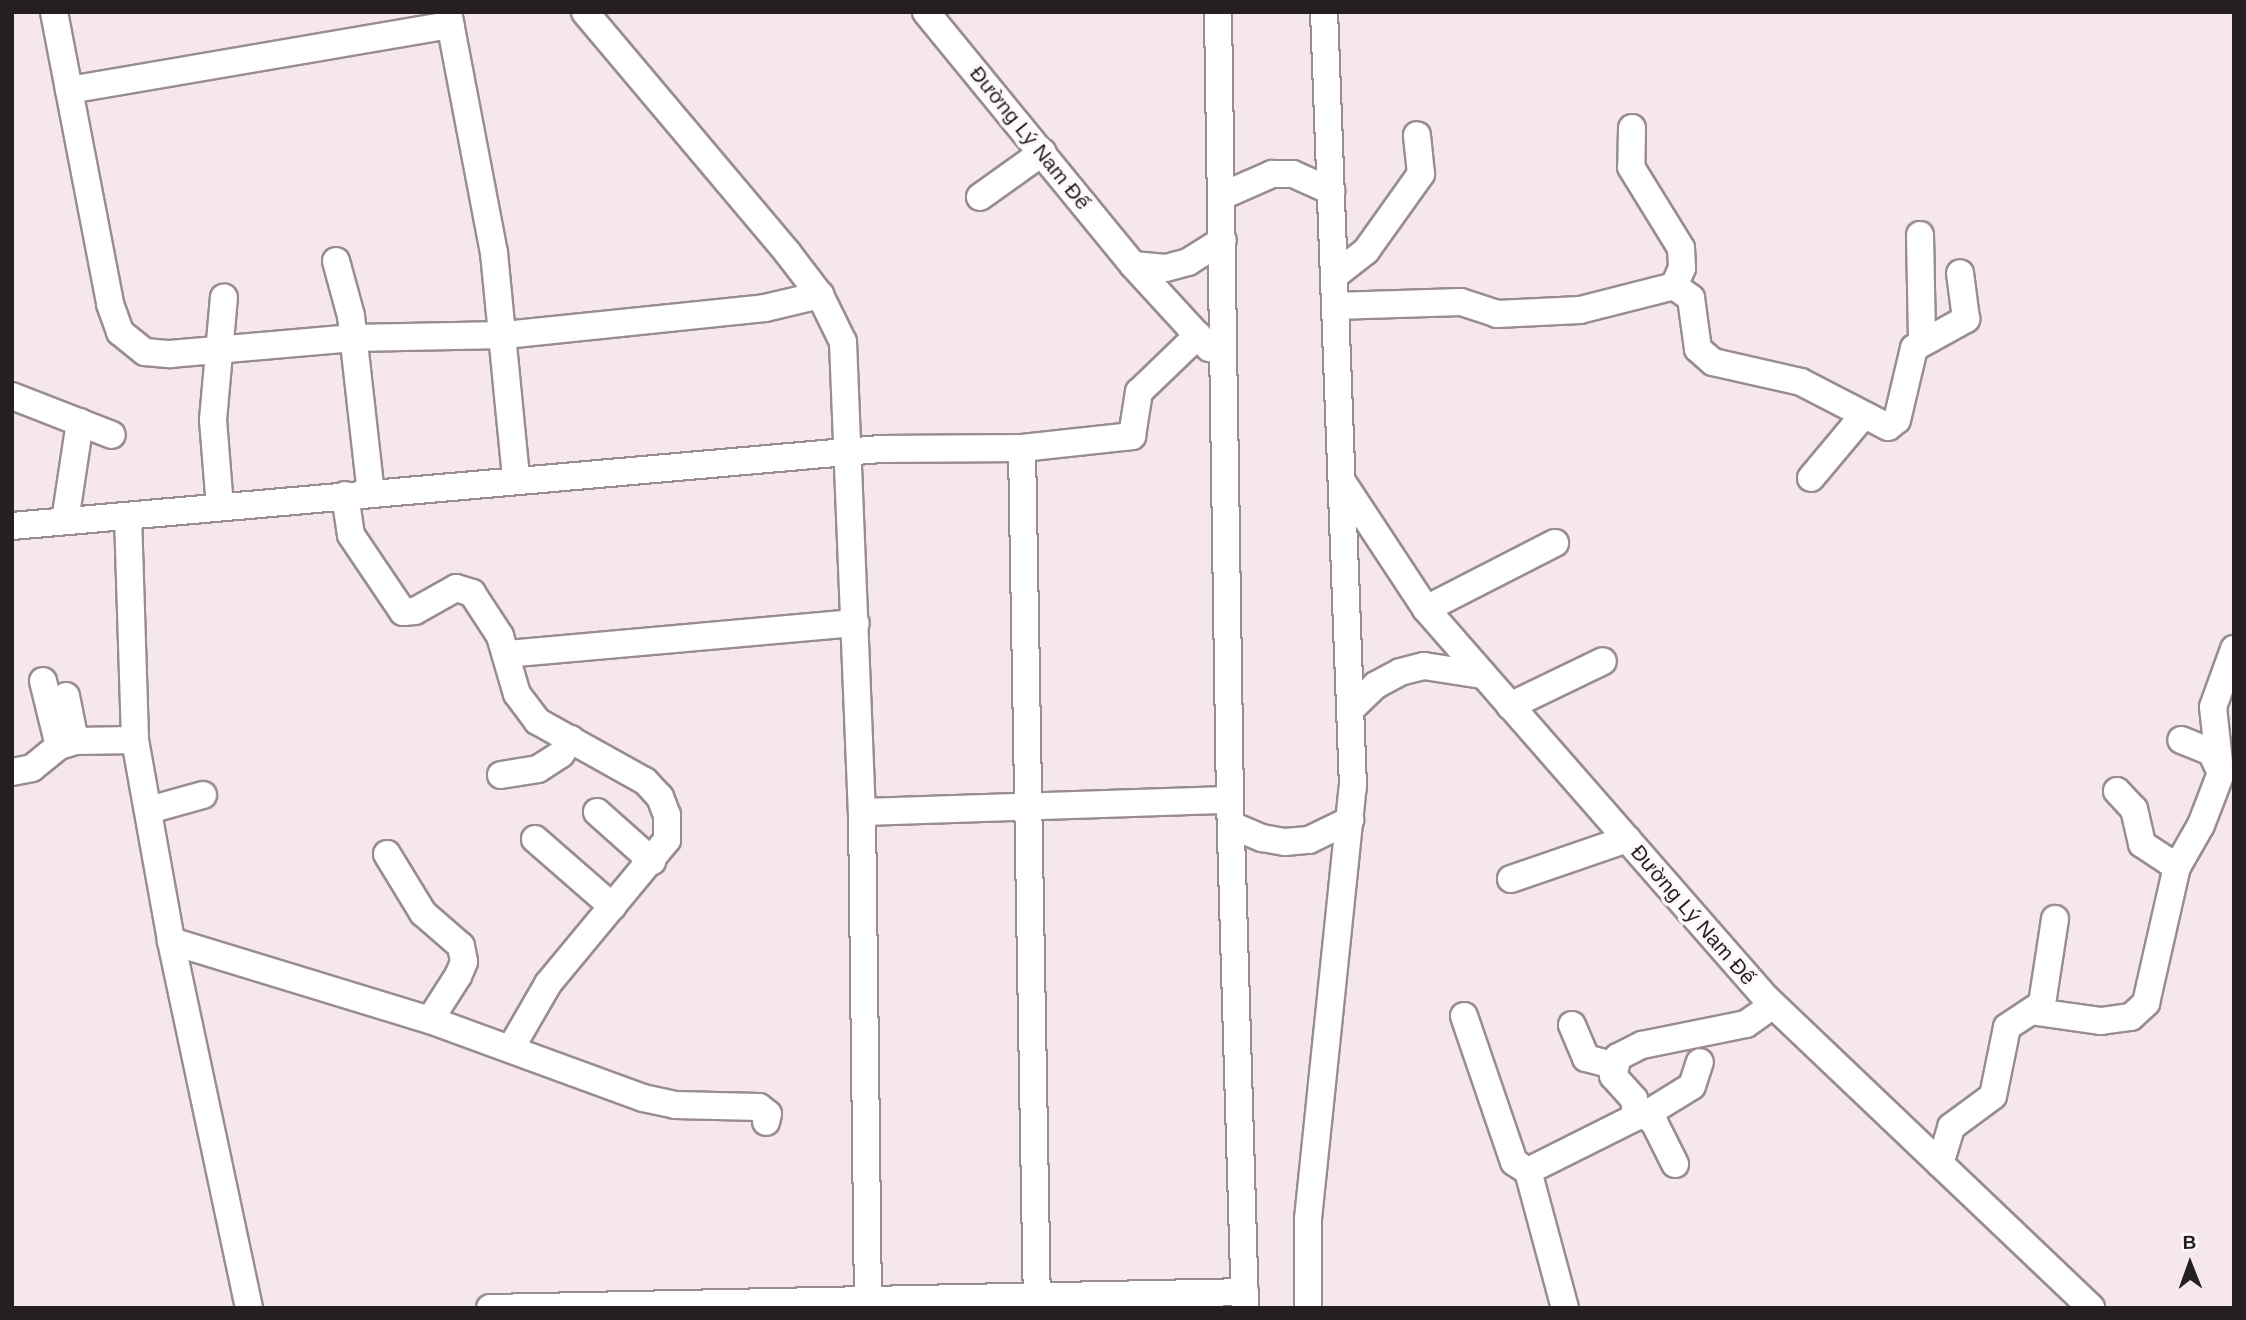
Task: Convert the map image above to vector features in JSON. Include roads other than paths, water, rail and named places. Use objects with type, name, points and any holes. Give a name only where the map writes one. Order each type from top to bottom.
[{"type":"street","points":[[54,12],[120,332],[145,352],[219,350],[353,338],[505,335],[765,308],[820,295]]},
{"type":"street","points":[[585,12],[820,295],[843,342],[850,451],[862,812],[868,1304]]},
{"type":"street","name":"Đường Lý Nam Đế","points":[[926,12],[1133,265],[1198,335],[1227,372]]},
{"type":"street","points":[[493,1308],[1245,1300],[1231,813],[1227,372],[1218,12]]},
{"type":"street","points":[[1308,1308],[1308,1219],[1350,820],[1350,710],[1324,12]]},
{"type":"street","points":[[69,90],[449,19],[494,253],[505,335],[516,479]]},
{"type":"street","points":[[1632,128],[1632,167],[1681,248],[1682,268],[1674,286]]},
{"type":"street","points":[[1334,276],[1366,251],[1421,174],[1417,135]]},
{"type":"street","points":[[980,197],[1043,152]]},
{"type":"street","points":[[1222,196],[1272,174],[1293,174],[1331,191]]},
{"type":"street","points":[[1920,235],[1922,340]]},
{"type":"street","points":[[1133,265],[1166,268],[1188,262],[1223,240]]},
{"type":"street","points":[[337,261],[353,338],[358,494],[351,534],[403,612],[415,611],[449,590],[464,589],[488,614],[507,654],[517,694],[537,721],[625,767],[660,797],[667,815],[667,840],[548,985],[511,1048]]},
{"type":"street","points":[[1335,306],[1461,302],[1497,314],[1580,310],[1674,286],[1691,298],[1698,349],[1713,362],[1801,382],[1881,427],[1897,420],[1914,348],[1922,340],[1966,319],[1960,273]]},
{"type":"street","points":[[220,507],[213,420],[224,296]]},
{"type":"street","points":[[12,526],[49,514],[128,516],[850,451],[1022,448],[1132,436],[1139,392],[1198,335]]},
{"type":"street","points":[[12,396],[111,435]]},
{"type":"street","points":[[1811,478],[1862,417]]},
{"type":"street","points":[[49,514],[80,422]]},
{"type":"street","points":[[1022,448],[1026,808],[1037,1302]]},
{"type":"street","name":"Đường Lý Nam Đế","points":[[1342,481],[1426,610],[1773,1005],[2091,1308]]},
{"type":"street","points":[[128,516],[135,740],[171,941],[249,1308]]},
{"type":"street","points":[[1426,610],[1555,543]]},
{"type":"street","points":[[507,654],[856,623]]},
{"type":"street","points":[[1940,1164],[1951,1127],[1993,1096],[2007,1027],[2037,1012],[2101,1021],[2131,1017],[2146,1003],[2177,867],[2213,797],[2221,773],[2213,707],[2234,649]]},
{"type":"street","points":[[1510,706],[1603,661]]},
{"type":"street","points":[[1350,710],[1376,685],[1400,672],[1424,666],[1483,675]]},
{"type":"street","points":[[43,681],[67,744]]},
{"type":"street","points":[[66,696],[67,744]]},
{"type":"street","points":[[501,775],[538,769],[561,754],[571,739]]},
{"type":"street","points":[[12,772],[41,763],[67,744],[135,740]]},
{"type":"street","points":[[2181,740],[2211,752],[2219,762]]},
{"type":"street","points":[[2117,791],[2134,809],[2142,844],[2177,867]]},
{"type":"street","points":[[149,810],[204,795]]},
{"type":"street","points":[[862,812],[1026,808],[1231,813],[1285,842],[1308,840],[1350,820]]},
{"type":"street","points":[[597,812],[652,861]]},
{"type":"street","points":[[535,839],[613,906]]},
{"type":"street","points":[[1511,879],[1627,839]]},
{"type":"street","points":[[387,853],[423,914],[461,946],[464,962],[430,1020]]},
{"type":"street","points":[[2037,1012],[2046,995],[2054,919]]},
{"type":"street","points":[[171,941],[430,1020],[643,1098],[675,1105],[759,1107],[768,1114],[766,1122]]},
{"type":"street","points":[[1572,1026],[1586,1058],[1613,1065],[1642,1045],[1746,1024],[1773,1005]]},
{"type":"street","points":[[1464,1016],[1514,1162],[1528,1171],[1565,1308]]},
{"type":"street","points":[[1528,1171],[1636,1118],[1641,1111],[1692,1086],[1700,1062]]},
{"type":"street","points":[[1613,1065],[1613,1076],[1660,1131],[1675,1164]]}]
